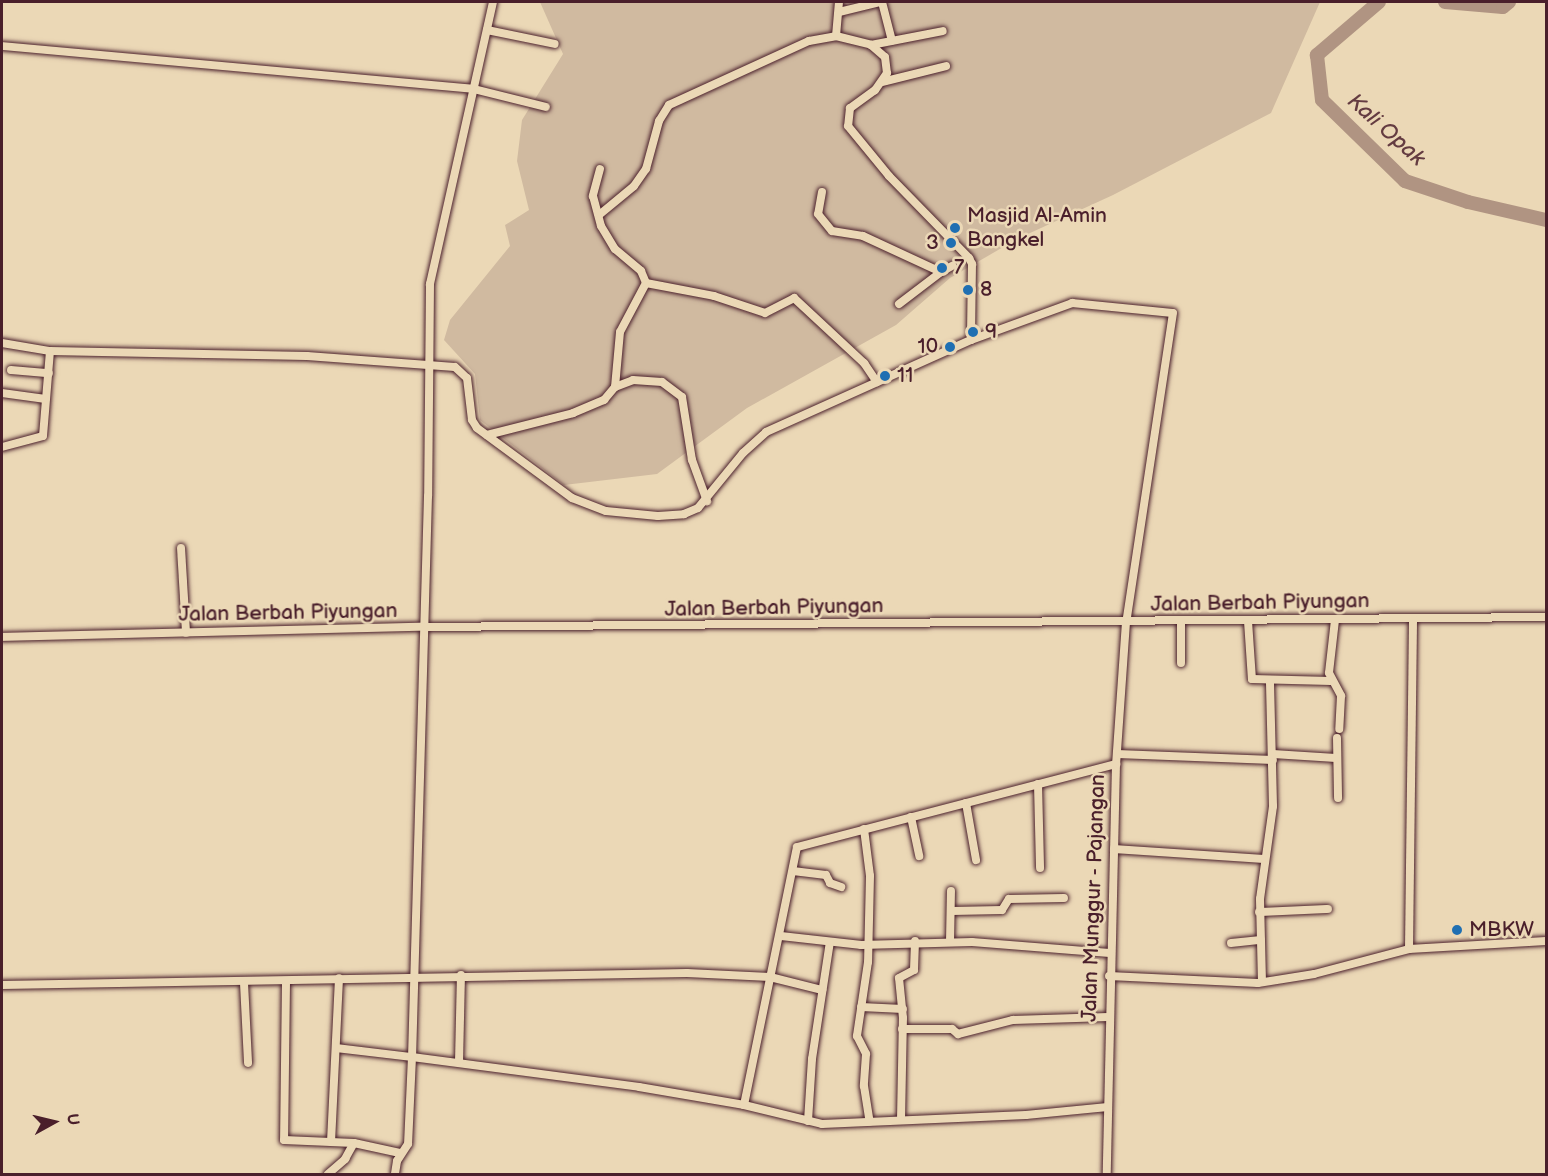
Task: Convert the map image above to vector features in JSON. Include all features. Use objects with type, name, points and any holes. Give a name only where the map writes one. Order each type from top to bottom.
[{"type":"street","points":[[395,1174],[398,1157],[409,1137],[425,627],[431,364],[430,284],[493,2]]},
{"type":"street","points":[[836,36],[839,2]]},
{"type":"street","points":[[838,12],[881,2],[892,41]]},
{"type":"street","points":[[487,30],[555,44]]},
{"type":"street","points":[[871,45],[943,31]]},
{"type":"street","points":[[599,215],[634,186],[646,169],[659,121],[669,105],[787,49],[836,36],[871,45],[880,51],[888,65],[882,82]]},
{"type":"street","points":[[2,46],[474,89],[546,107]]},
{"type":"street","points":[[2,343],[50,351],[307,356],[431,364],[462,371],[471,399],[472,420],[488,435],[572,498],[606,511],[658,516],[684,514],[707,501],[742,453],[766,432],[971,340],[972,264],[969,258],[889,176],[848,126],[850,108],[882,82],[946,66]]},
{"type":"street","points":[[600,169],[593,196],[607,236],[640,271],[646,283]]},
{"type":"street","points":[[822,192],[818,214],[832,231],[863,236],[891,252],[941,272]]},
{"type":"street","points":[[899,304],[952,266]]},
{"type":"street","points":[[646,283],[714,296],[765,313],[794,298],[851,349],[880,381]]},
{"type":"street","points":[[488,435],[573,413],[604,400],[615,387],[620,332],[646,283]]},
{"type":"street","name":"Jalan Munggur - Pajangan","points":[[971,340],[1072,303],[1173,313],[1126,622],[1116,764],[1108,1017],[1107,1174]]},
{"type":"street","points":[[850,341],[880,381]]},
{"type":"street","points":[[2,447],[43,436],[50,351]]},
{"type":"street","points":[[11,370],[49,373]]},
{"type":"street","points":[[615,387],[643,380],[676,389],[682,396],[692,460],[707,501]]},
{"type":"street","points":[[2,393],[46,399]]},
{"type":"street","points":[[182,548],[186,633]]},
{"type":"street","name":"Jalan Berbah Piyungan","points":[[2,637],[425,627],[1546,617]]},
{"type":"street","points":[[1408,949],[1413,619]]},
{"type":"street","points":[[1335,620],[1331,681],[1341,696],[1336,758],[1338,798]]},
{"type":"street","points":[[1180,621],[1181,663]]},
{"type":"street","points":[[1248,621],[1251,679],[1331,681]]},
{"type":"street","points":[[1262,982],[1259,912],[1264,860],[1272,831],[1273,757],[1270,680]]},
{"type":"street","points":[[1117,754],[1336,758]]},
{"type":"street","points":[[744,1105],[770,977],[781,936],[797,847],[1116,764]]},
{"type":"street","points":[[1038,784],[1041,868]]},
{"type":"street","points":[[966,803],[976,860]]},
{"type":"street","points":[[911,817],[919,856]]},
{"type":"street","points":[[864,829],[870,876],[868,945],[857,1036],[866,1054],[864,1086],[870,1122]]},
{"type":"street","points":[[1114,849],[1264,860]]},
{"type":"street","points":[[793,871],[826,875],[830,883],[841,887]]},
{"type":"street","points":[[950,942],[951,891]]},
{"type":"street","points":[[952,911],[1002,910],[1007,899],[1064,898]]},
{"type":"street","points":[[1259,912],[1328,909]]},
{"type":"street","points":[[781,936],[868,945],[915,941],[950,942],[1110,953]]},
{"type":"street","points":[[1231,943],[1261,940]]},
{"type":"street","points":[[901,1120],[903,1009],[899,978],[914,970],[915,941]]},
{"type":"street","points":[[1109,976],[1262,982],[1314,974],[1408,949],[1546,941]]},
{"type":"street","points":[[808,1121],[822,990],[830,942]]},
{"type":"street","points":[[2,985],[286,982],[339,978],[413,978],[461,975],[687,973],[770,977],[822,990]]},
{"type":"street","points":[[459,1062],[461,975]]},
{"type":"street","points":[[331,1142],[339,978]]},
{"type":"street","points":[[244,982],[248,1063]]},
{"type":"street","points":[[286,982],[284,1140],[354,1143],[398,1157]]},
{"type":"street","points":[[861,1007],[903,1009]]},
{"type":"street","points":[[902,1029],[952,1029],[958,1034],[1013,1020],[1108,1017]]},
{"type":"street","points":[[336,1048],[459,1062],[744,1105],[808,1121],[870,1122],[1108,1107]]},
{"type":"street","points":[[328,1174],[345,1159],[354,1143]]},
{"type":"shaded area","points":[[540,2],[1320,2],[1271,113],[1113,195],[1017,239],[950,278],[896,325],[747,408],[657,474],[564,485],[480,420],[475,374],[444,340],[450,320],[510,246],[505,225],[529,210],[517,161],[522,120],[563,54]]},
{"type":"waterway","name":"Kali Opak","points":[[1379,2],[1317,55],[1322,100],[1405,181],[1468,202],[1546,220]]},
{"type":"waterway","name":"Kali Opak","points":[[1445,2],[1503,7],[1509,2]]},
{"type":"place","name":"Masjid Al-Amin Bangkel","points":[[955,228]]},
{"type":"place","name":"3","points":[[951,243]]},
{"type":"place","name":"7","points":[[942,268]]},
{"type":"place","name":"8","points":[[968,290]]},
{"type":"place","name":"9","points":[[973,332]]},
{"type":"place","name":"10","points":[[950,347]]},
{"type":"place","name":"11","points":[[885,376]]},
{"type":"place","name":"MBKW","points":[[1457,930]]}]
